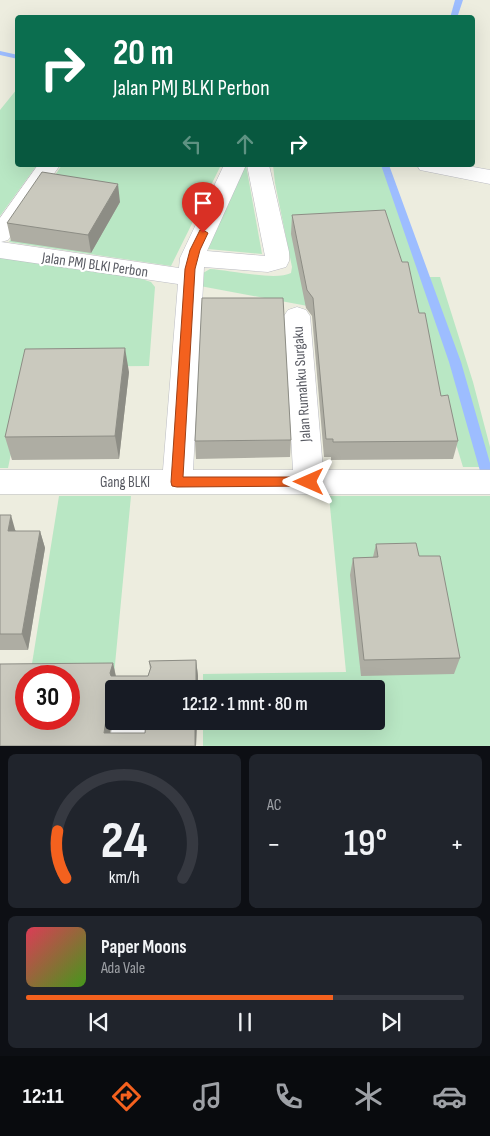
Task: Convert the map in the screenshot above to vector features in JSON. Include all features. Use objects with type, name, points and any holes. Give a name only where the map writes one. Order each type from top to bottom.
[{"type":"street","points":[[0,235],[48,167]]},
{"type":"street","points":[[177,482],[191,268],[234,167]]},
{"type":"street","name":"Jalan PMJ BLKI Perbon","points":[[0,250],[191,268],[268,264],[276,260],[277,252],[258,167]]},
{"type":"street","points":[[438,167],[490,177]]},
{"type":"street","name":"Jalan Rumahku Surgaku","points":[[297,316],[309,482]]},
{"type":"street","name":"Gang BLKI","points":[[0,482],[490,482]]},
{"type":"street","points":[[128,746],[129,730]]},
{"type":"green space","points":[[15,91],[15,167],[36,167],[0,216],[0,110]]},
{"type":"green space","points":[[61,167],[220,167],[171,266],[9,242]]},
{"type":"green space","points":[[245,167],[246,167],[262,254],[208,249]]},
{"type":"green space","points":[[273,167],[385,167],[427,277],[440,277],[473,382],[490,447],[490,467],[463,467],[446,411],[313,307],[200,286],[203,273],[210,269],[264,276],[291,273],[292,267]]},
{"type":"green space","points":[[0,257],[136,277],[151,282],[155,287],[149,366],[29,367],[8,468],[0,468]]},
{"type":"green space","points":[[59,496],[131,496],[114,675],[80,675],[80,665],[32,665]]},
{"type":"green space","points":[[329,496],[490,496],[490,746],[203,746],[203,730],[385,730],[385,680],[203,680],[203,674],[346,672]]},
{"type":"building","points":[[42,172],[118,184],[88,235],[7,223]]},
{"type":"building","points":[[385,210],[402,262],[408,262],[419,313],[425,313],[441,396],[448,395],[458,441],[333,442],[333,439],[326,439],[313,298],[307,290],[292,215]]},
{"type":"building","points":[[202,298],[283,298],[291,440],[195,441]]},
{"type":"building","points":[[125,348],[115,436],[5,437],[25,349]]},
{"type":"building","points":[[0,515],[11,515],[8,531],[40,531],[22,634],[0,634]]},
{"type":"building","points":[[416,543],[419,556],[440,556],[460,658],[364,660],[353,558],[378,557],[376,544]]},
{"type":"building","points":[[196,660],[196,680],[105,680],[104,733],[145,733],[145,730],[195,730],[195,746],[0,746],[0,664],[113,663],[111,676],[148,676],[151,667],[149,661]]},
{"type":"waterway","points":[[454,15],[459,0]]},
{"type":"waterway","points":[[0,53],[15,56]]},
{"type":"waterway","points":[[386,167],[455,362],[490,485]]},
{"type":"route","points":[[203,233],[192,258],[190,269],[177,482],[309,482]]}]
